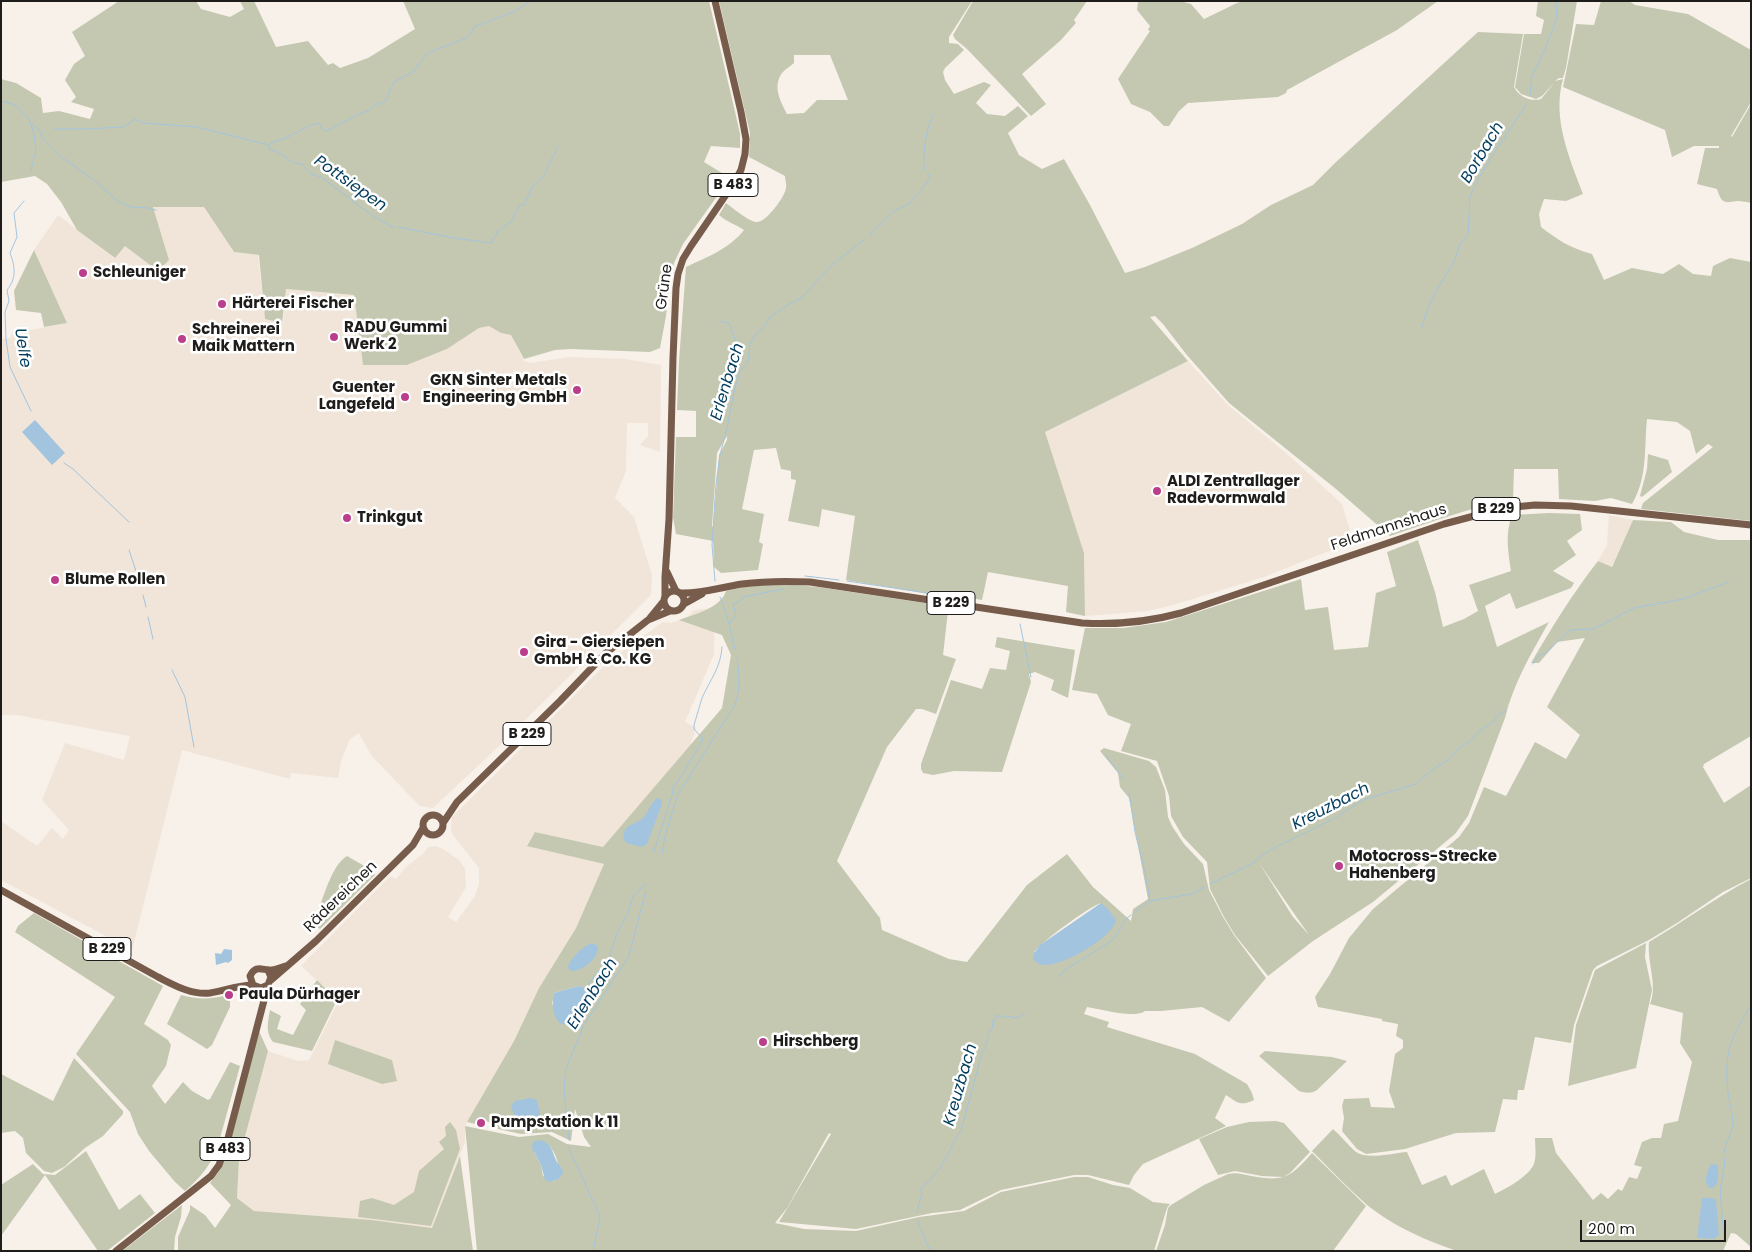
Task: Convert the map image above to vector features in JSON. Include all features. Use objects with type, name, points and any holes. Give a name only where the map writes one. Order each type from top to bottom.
[{"type":"main road","name":"Grüne","points":[[664,599],[669,519],[674,323],[678,274],[683,259],[691,246],[734,183],[741,170],[745,154],[746,139],[742,112],[715,1]]},
{"type":"main road","name":"Feldmannshaus","points":[[707,591],[753,583],[810,582],[1029,616],[1105,625],[1165,617],[1376,546],[1494,509],[1535,505],[1571,506],[1751,525]]},
{"type":"main road","name":"Grüne","points":[[666,567],[671,583],[678,592]]},
{"type":"main road","name":"B 229","points":[[678,592],[707,591]]},
{"type":"main road","name":"B 229","points":[[684,604],[707,591]]},
{"type":"main road","points":[[670,592],[678,592],[683,598],[684,604],[677,611],[670,611],[665,607],[664,599],[670,592]]},
{"type":"main road","name":"B 229","points":[[436,815],[457,802],[606,653],[648,620],[664,599]]},
{"type":"main road","name":"B 229","points":[[648,620],[670,611]]},
{"type":"main road","name":"B 229","points":[[444,823],[457,802]]},
{"type":"main road","points":[[431,815],[440,817],[444,823],[441,833],[436,835],[430,835],[423,828],[423,822],[431,815]]},
{"type":"main road","name":"Rädereichen","points":[[413,845],[423,828]]},
{"type":"main road","name":"Rädereichen","points":[[269,982],[316,941],[413,845],[430,835]]},
{"type":"main road","name":"B 229","points":[[1,890],[183,989],[204,993],[235,986],[256,987]]},
{"type":"main road","name":"Rädereichen","points":[[268,970],[286,966]]},
{"type":"main road","points":[[263,968],[268,970],[269,982],[256,987],[250,976],[256,969],[263,968]]},
{"type":"main road","name":"B 229","points":[[235,986],[250,976]]},
{"type":"main road","name":"B 483","points":[[116,1251],[211,1176],[219,1165],[234,1118],[262,1003],[269,982]]},
{"type":"main road","name":"B 483","points":[[256,987],[261,994],[262,1003]]},
{"type":"shaded area","points":[[153,207],[204,207],[234,252],[258,255],[265,319],[283,323],[285,289],[354,295],[363,365],[407,365],[447,349],[479,328],[489,326],[501,333],[511,335],[524,361],[530,363],[570,357],[625,359],[661,365],[660,452],[640,445],[648,436],[648,423],[627,423],[626,471],[615,498],[634,517],[652,575],[651,595],[497,748],[433,808],[420,806],[408,794],[371,755],[359,733],[350,739],[341,761],[338,778],[291,773],[290,779],[182,750],[132,950],[1,880],[1,821],[37,846],[52,828],[63,839],[69,830],[42,800],[65,743],[124,760],[130,736],[17,715],[1,715],[1,339],[11,338],[11,334],[67,323],[34,250],[58,215],[114,258],[124,246],[169,260]]},
{"type":"shaded area","points":[[1188,361],[1228,405],[1293,459],[1342,504],[1354,544],[1326,552],[1264,577],[1173,605],[1148,611],[1085,616],[1084,553],[1044,432]]},
{"type":"shaded area","points":[[1609,515],[1633,520],[1611,568],[1598,561],[1607,545]]},
{"type":"shaded area","points":[[715,608],[714,654],[685,722],[696,728],[690,746],[603,847],[535,832],[527,845],[604,864],[576,928],[539,988],[514,1041],[465,1126],[465,1142],[432,1228],[372,1220],[254,1211],[237,1198],[239,1159],[268,1051],[298,1061],[309,1060],[339,1000],[301,966],[390,876],[396,879],[428,847],[435,846],[443,849],[459,860],[465,869],[466,887],[448,917],[456,922],[475,896],[479,883],[479,868],[452,834],[452,817],[610,660],[663,622],[671,623],[687,617],[694,610]]},
{"type":"green space","points":[[119,1],[196,1],[201,9],[230,17],[244,9],[240,1],[254,1],[276,47],[308,41],[328,65],[333,63],[340,68],[368,58],[415,29],[403,1],[709,1],[740,134],[740,148],[711,146],[704,162],[730,178],[683,244],[674,263],[660,348],[650,352],[555,350],[524,359],[511,335],[501,333],[489,326],[479,328],[447,349],[407,365],[363,365],[354,295],[286,289],[282,323],[265,319],[259,255],[234,252],[204,207],[153,207],[169,260],[158,271],[125,246],[115,258],[77,230],[61,202],[47,184],[35,176],[1,182],[1,79],[16,83],[41,98],[43,113],[59,111],[90,119],[94,109],[71,102],[76,97],[65,80],[74,64],[85,56],[72,32]]},
{"type":"green space","points":[[719,1],[972,1],[949,37],[949,43],[958,44],[964,50],[945,68],[943,72],[945,80],[954,94],[984,82],[991,85],[976,103],[987,114],[1005,116],[1018,106],[1028,116],[1008,133],[1019,155],[1042,169],[1064,159],[1125,273],[1192,248],[1242,224],[1271,205],[1313,185],[1478,32],[1523,34],[1514,87],[1519,94],[1526,98],[1533,100],[1541,99],[1555,82],[1542,96],[1536,99],[1521,94],[1515,87],[1524,34],[1541,34],[1544,20],[1536,16],[1538,1],[1577,1],[1566,68],[1563,78],[1555,81],[1563,79],[1560,94],[1561,123],[1568,152],[1583,194],[1566,201],[1544,199],[1539,214],[1541,227],[1565,243],[1592,254],[1604,280],[1632,268],[1663,274],[1679,264],[1693,274],[1711,276],[1713,266],[1730,258],[1751,262],[1751,521],[1641,509],[1643,503],[1713,447],[1708,444],[1696,454],[1690,431],[1677,422],[1647,419],[1643,473],[1632,504],[1611,498],[1595,501],[1559,499],[1558,469],[1514,469],[1513,500],[1466,511],[1390,536],[1336,489],[1229,403],[1155,316],[1150,317],[1188,361],[1045,432],[1084,553],[1085,616],[1066,612],[1068,586],[988,572],[982,600],[965,597],[958,599],[846,580],[855,516],[822,509],[819,527],[788,521],[796,480],[791,479],[791,471],[781,469],[776,448],[754,450],[742,509],[764,514],[759,542],[763,544],[758,570],[721,573],[714,567],[713,541],[676,534],[673,517],[676,437],[696,437],[696,411],[677,410],[679,361],[686,267],[725,247],[744,230],[719,215],[726,203],[756,222],[764,219],[774,209],[785,192],[785,176],[749,157],[750,133]],"holes":[[[794,55],[830,55],[848,100],[817,100],[804,113],[787,114],[782,104],[778,84],[782,73],[794,63]],[[727,436],[727,440],[719,455],[713,527],[717,453]]]},
{"type":"green space","points":[[973,1],[1087,1],[1074,20],[1076,23],[1061,40],[1022,74],[1046,104],[1031,116],[967,49],[955,39],[953,35]]},
{"type":"green space","points":[[1138,1],[1180,1],[1191,4],[1204,19],[1243,1],[1438,1],[1397,30],[1287,90],[1286,93],[1278,97],[1188,103],[1179,111],[1169,126],[1164,126],[1150,112],[1131,104],[1118,79],[1150,31],[1148,30],[1150,26],[1137,10]]},
{"type":"green space","points":[[1601,1],[1629,1],[1635,5],[1688,14],[1751,50],[1751,102],[1731,136],[1751,104],[1751,203],[1740,201],[1725,202],[1717,189],[1697,184],[1705,148],[1719,148],[1719,146],[1694,146],[1672,157],[1665,130],[1563,87],[1576,24],[1594,25]]},
{"type":"green space","points":[[34,250],[67,323],[44,327],[41,313],[16,310],[14,291]]},
{"type":"green space","points":[[1648,454],[1668,460],[1672,472],[1642,497],[1640,496],[1647,469]]},
{"type":"green space","points":[[1580,514],[1582,530],[1567,541],[1576,555],[1553,571],[1574,583],[1571,588],[1516,609],[1510,593],[1485,606],[1497,647],[1549,622],[1518,681],[1468,816],[1455,834],[1373,902],[1313,941],[1268,976],[1235,935],[1224,917],[1210,889],[1207,862],[1183,837],[1171,816],[1169,796],[1157,761],[1121,751],[1131,724],[1108,715],[1097,694],[1072,690],[1085,628],[1123,628],[1166,622],[1301,579],[1305,610],[1328,607],[1334,650],[1368,647],[1376,593],[1396,586],[1387,552],[1418,540],[1435,592],[1443,627],[1478,611],[1469,585],[1511,571],[1508,536],[1512,515]],"holes":[[[1259,863],[1309,935],[1293,917]]]},
{"type":"green space","points":[[1633,520],[1671,522],[1684,532],[1718,540],[1751,540],[1751,736],[1704,764],[1703,767],[1724,803],[1751,785],[1751,878],[1723,892],[1649,940],[1597,966],[1593,970],[1574,1025],[1571,1043],[1535,1037],[1524,1090],[1518,1090],[1517,1100],[1503,1099],[1495,1132],[1456,1133],[1405,1149],[1366,1154],[1357,1149],[1342,1131],[1344,1118],[1342,1106],[1344,1099],[1369,1098],[1371,1107],[1395,1108],[1389,1091],[1395,1054],[1403,1048],[1403,1040],[1396,1036],[1398,1024],[1382,1021],[1382,1019],[1318,1007],[1315,997],[1330,974],[1349,938],[1373,909],[1459,837],[1469,823],[1484,787],[1506,796],[1535,742],[1566,759],[1580,735],[1547,707],[1585,638],[1557,642],[1539,663],[1531,663],[1563,610],[1598,561],[1612,567]]},
{"type":"green space","points":[[780,584],[818,587],[958,608],[957,612],[948,611],[943,655],[956,659],[936,714],[916,709],[887,747],[837,861],[880,918],[882,930],[949,959],[967,962],[1027,885],[1067,854],[1093,887],[1131,921],[1133,909],[1148,899],[1129,798],[1120,787],[1118,773],[1100,751],[1104,748],[1149,761],[1156,767],[1165,790],[1168,817],[1172,826],[1184,844],[1203,864],[1209,890],[1223,917],[1266,978],[1229,1022],[1202,1007],[1145,1011],[1134,1014],[1117,1013],[1087,1007],[1084,1014],[1109,1022],[1107,1027],[1195,1054],[1247,1084],[1254,1100],[1245,1103],[1236,1102],[1226,1095],[1215,1118],[1226,1126],[1143,1164],[1129,1185],[1088,1175],[1074,1175],[1001,1190],[960,1210],[932,1213],[856,1229],[779,1222],[831,1134],[829,1133],[787,1208],[775,1223],[804,1229],[856,1231],[919,1217],[964,1211],[1001,1192],[1074,1177],[1088,1177],[1130,1188],[1153,1202],[1170,1204],[1167,1208],[1154,1251],[477,1251],[465,1126],[519,1137],[548,1134],[567,1144],[591,1147],[584,1137],[575,1109],[571,1141],[552,1132],[521,1134],[498,1129],[498,1126],[486,1121],[484,1126],[467,1122],[514,1041],[539,988],[576,928],[604,864],[527,846],[535,832],[603,847],[722,708],[731,655],[722,635],[679,620],[712,607],[723,597],[726,591],[743,587]],"holes":[[[1101,903],[1083,951],[1052,964],[1034,952],[1066,925]],[[578,986],[591,997],[584,1009],[570,1024],[552,1004],[554,993]],[[536,1141],[542,1141],[552,1148],[559,1166],[560,1178],[553,1181],[543,1176],[541,1165],[534,1152]]]},
{"type":"green space","points":[[997,637],[1075,650],[1068,698],[1051,690],[1054,680],[1035,672],[1029,674],[1031,682],[1002,772],[954,771],[933,775],[923,773],[921,764],[951,680],[982,689],[990,668],[1006,670],[1010,651],[995,647]]},
{"type":"green space","points":[[347,856],[373,871],[375,875],[320,929],[317,927],[324,915],[318,910],[326,888],[337,866]]},
{"type":"green space","points":[[1751,879],[1751,1247],[1736,1234],[1731,1233],[1723,1251],[1457,1251],[1410,1232],[1377,1213],[1312,1151],[1333,1129],[1356,1152],[1367,1156],[1407,1152],[1422,1185],[1446,1175],[1451,1186],[1484,1169],[1495,1194],[1521,1179],[1533,1166],[1535,1138],[1552,1138],[1556,1153],[1593,1200],[1601,1193],[1608,1199],[1618,1189],[1622,1191],[1629,1177],[1637,1179],[1642,1167],[1634,1165],[1642,1142],[1652,1138],[1661,1138],[1664,1124],[1678,1121],[1692,1062],[1680,1043],[1683,1013],[1650,1004],[1653,982],[1649,958],[1649,942]]},
{"type":"green space","points":[[34,913],[163,986],[144,1024],[168,1040],[171,1045],[166,1066],[152,1086],[165,1104],[183,1082],[192,1091],[208,1100],[210,1099],[230,1062],[240,1066],[217,1149],[204,1172],[185,1191],[149,1151],[138,1134],[130,1112],[76,1054],[115,997],[15,932],[18,926]]},
{"type":"green space","points":[[1646,943],[1645,957],[1652,990],[1636,1068],[1568,1086],[1576,1025],[1595,970]]},
{"type":"green space","points":[[317,980],[337,1000],[312,1051],[273,1042],[268,1031],[270,1010],[281,1016],[277,1029],[293,1035],[306,1010],[300,1004]]},
{"type":"green space","points":[[181,995],[205,998],[228,995],[230,1007],[212,1045],[207,1049],[167,1024]]},
{"type":"green space","points":[[259,1031],[268,1051],[239,1159],[237,1198],[254,1211],[372,1220],[432,1228],[460,1156],[473,1251],[178,1251],[178,1237],[190,1210],[190,1205],[205,1215],[215,1228],[231,1205],[210,1183],[226,1158]]},
{"type":"green space","points":[[335,1040],[392,1060],[397,1081],[382,1084],[328,1064]]},
{"type":"green space","points":[[1265,1051],[1332,1057],[1347,1061],[1317,1090],[1306,1093],[1299,1091],[1259,1056]]},
{"type":"green space","points":[[74,1058],[123,1111],[123,1114],[103,1136],[85,1148],[64,1167],[52,1173],[44,1171],[26,1153],[23,1138],[15,1131],[1,1133],[1,1074],[53,1101]]},
{"type":"green space","points":[[1276,1121],[1284,1123],[1310,1152],[1290,1173],[1283,1177],[1262,1176],[1235,1171],[1218,1175],[1199,1139],[1227,1127],[1249,1122]]},
{"type":"green space","points":[[450,1122],[456,1130],[460,1149],[431,1226],[358,1217],[360,1201],[372,1198],[394,1205],[414,1192],[419,1171],[444,1149],[439,1142],[446,1136],[445,1127]]},
{"type":"green space","points":[[86,1151],[119,1210],[140,1194],[155,1213],[107,1251],[98,1251],[45,1175],[1,1236],[1,1185],[33,1164],[43,1174],[55,1175]]},
{"type":"green space","points":[[1312,1153],[1366,1206],[1333,1251],[1156,1251],[1165,1225],[1168,1208],[1171,1205],[1204,1185],[1228,1174],[1234,1173],[1262,1178],[1286,1176],[1298,1168]]},
{"type":"green space","points":[[182,1205],[174,1251],[122,1251]]},
{"type":"water","points":[[35,420],[65,453],[52,465],[22,432]]},
{"type":"water","points":[[658,798],[662,800],[662,804],[647,844],[642,847],[626,843],[623,838],[625,829],[643,818],[653,802]]},
{"type":"water","points":[[1101,903],[1116,920],[1113,927],[1095,944],[1058,963],[1039,964],[1033,959],[1034,953],[1040,945]]},
{"type":"water","points":[[592,943],[598,946],[598,951],[593,960],[578,970],[569,970],[568,966],[575,956]]},
{"type":"water","points":[[224,949],[232,950],[232,960],[228,963],[216,965],[215,953],[221,954]]},
{"type":"water","points":[[578,986],[590,989],[592,997],[576,1020],[563,1024],[559,1022],[554,1013],[554,993]]},
{"type":"water","points":[[529,1098],[537,1100],[540,1113],[538,1126],[531,1130],[524,1127],[518,1121],[511,1106],[515,1101]]},
{"type":"water","points":[[539,1140],[547,1143],[553,1151],[563,1173],[559,1179],[549,1182],[545,1180],[541,1165],[532,1148],[533,1142]]},
{"type":"water","points":[[1711,1164],[1718,1165],[1718,1180],[1713,1188],[1709,1188],[1706,1179]]},
{"type":"water","points":[[1702,1198],[1716,1199],[1719,1235],[1714,1239],[1697,1238]]},
{"type":"waterway","points":[[54,129],[124,127],[135,119],[144,123],[197,127],[269,145],[319,123],[322,129],[327,131],[368,111],[376,104],[381,104],[386,100],[394,82],[413,72],[430,52],[464,39],[471,34],[474,27],[513,12],[531,1]]},
{"type":"waterway","name":"Borbach","points":[[1530,95],[1532,76],[1557,18],[1556,1]]},
{"type":"waterway","name":"Uelfe","points":[[1,101],[15,105],[29,119],[34,134],[36,151],[31,170]]},
{"type":"waterway","name":"Borbach","points":[[1422,327],[1435,293],[1455,260],[1459,246],[1468,234],[1470,197],[1489,161],[1526,104]]},
{"type":"waterway","name":"Erlenbach","points":[[925,170],[925,142],[934,114]]},
{"type":"waterway","points":[[30,123],[39,129],[42,137],[60,156],[90,177],[119,202],[131,207],[156,210]]},
{"type":"waterway","name":"Pottsiepen","points":[[269,146],[269,149],[278,152],[292,162],[302,164],[311,174],[321,177],[372,215],[394,227]]},
{"type":"waterway","name":"Pottsiepen","points":[[398,227],[491,243],[498,231],[511,222],[520,205],[524,205],[533,186],[544,175],[558,146]]},
{"type":"waterway","name":"Erlenbach","points":[[870,235],[894,211],[909,204],[930,179],[928,174]]},
{"type":"waterway","name":"Uelfe","points":[[24,201],[14,213],[17,237],[10,253],[14,276],[7,290],[9,301],[5,312],[10,367],[31,411]]},
{"type":"waterway","name":"Erlenbach","points":[[715,581],[712,545],[720,455],[734,392],[740,371],[748,362],[750,344],[755,335],[766,325],[769,318],[801,298],[833,264],[864,240]]},
{"type":"waterway","points":[[719,321],[729,323],[736,341],[737,348],[733,363],[738,374]]},
{"type":"waterway","name":"Uelfe","points":[[64,463],[73,469],[129,522]]},
{"type":"waterway","name":"Uelfe","points":[[129,550],[138,577]]},
{"type":"waterway","points":[[805,576],[839,580]]},
{"type":"waterway","points":[[847,581],[948,596]]},
{"type":"waterway","name":"Kreuzbach","points":[[1533,664],[1538,656],[1547,652],[1570,630],[1593,629],[1634,608],[1683,599],[1728,582]]},
{"type":"waterway","points":[[730,623],[736,615],[733,604],[739,602],[743,597],[784,589]]},
{"type":"waterway","name":"Uelfe","points":[[143,595],[146,607]]},
{"type":"waterway","name":"Erlenbach","points":[[720,597],[735,649]]},
{"type":"waterway","name":"Uelfe","points":[[148,617],[153,639]]},
{"type":"waterway","points":[[1020,624],[1031,677]]},
{"type":"waterway","points":[[654,851],[673,789],[702,742],[703,739],[694,729],[694,725],[702,698],[717,667],[722,647]]},
{"type":"waterway","name":"Erlenbach","points":[[662,854],[665,836],[678,794],[735,705],[739,687],[737,658]]},
{"type":"waterway","name":"Uelfe","points":[[172,670],[185,697],[194,747]]},
{"type":"waterway","name":"Kreuzbach","points":[[1210,884],[1253,863],[1268,851],[1335,818],[1363,800],[1416,784],[1505,711]]},
{"type":"waterway","points":[[1106,755],[1123,779]]},
{"type":"waterway","points":[[1129,792],[1135,832],[1150,901]]},
{"type":"waterway","points":[[585,988],[609,959],[617,933],[628,913],[633,897],[647,884]]},
{"type":"waterway","name":"Kreuzbach","points":[[1135,912],[1150,901],[1191,894],[1205,887]]},
{"type":"waterway","name":"Erlenbach","points":[[569,1140],[564,1089],[566,1068],[584,1025],[629,956],[646,890]]},
{"type":"waterway","name":"Kreuzbach","points":[[1059,977],[1062,972],[1113,940],[1131,915]]},
{"type":"waterway","points":[[1724,1153],[1733,1123],[1728,1093],[1728,1057],[1733,1037],[1751,1006]]},
{"type":"waterway","name":"Kreuzbach","points":[[917,1212],[922,1192],[920,1189],[938,1170],[961,1131],[982,1053],[986,1047],[987,1035],[993,1028],[992,1021],[995,1020],[997,1015],[1003,1018],[1006,1016],[1017,1018],[1025,1014]]},
{"type":"waterway","points":[[574,1022],[582,1029]]},
{"type":"waterway","name":"Erlenbach","points":[[569,1147],[600,1218],[593,1251]]},
{"type":"waterway","points":[[1724,1240],[1720,1189],[1725,1157]]},
{"type":"waterway","name":"Kreuzbach","points":[[917,1220],[930,1251]]},
{"type":"place","name":"Schleuniger","points":[[83,273]]},
{"type":"place","name":"Härterei Fischer","points":[[222,304]]},
{"type":"place","name":"RADU Gummi Werk 2","points":[[334,337]]},
{"type":"place","name":"Schreinerei Maik Mattern","points":[[182,339]]},
{"type":"place","name":"GKN Sinter Metals Engineering GmbH","points":[[577,390]]},
{"type":"place","name":"Guenter Langefeld","points":[[405,397]]},
{"type":"place","name":"ALDI Zentrallager Radevormwald","points":[[1157,491]]},
{"type":"place","name":"Trinkgut","points":[[347,518]]},
{"type":"place","name":"Blume Rollen","points":[[55,580]]},
{"type":"place","name":"Gira - Giersiepen GmbH & Co. KG","points":[[524,652]]},
{"type":"place","name":"Motocross-Strecke Hahenberg","points":[[1339,866]]},
{"type":"place","name":"Paula Dürhager","points":[[229,995]]},
{"type":"place","name":"Hirschberg","points":[[763,1042]]},
{"type":"place","name":"Pumpstation k 11","points":[[481,1123]]}]
